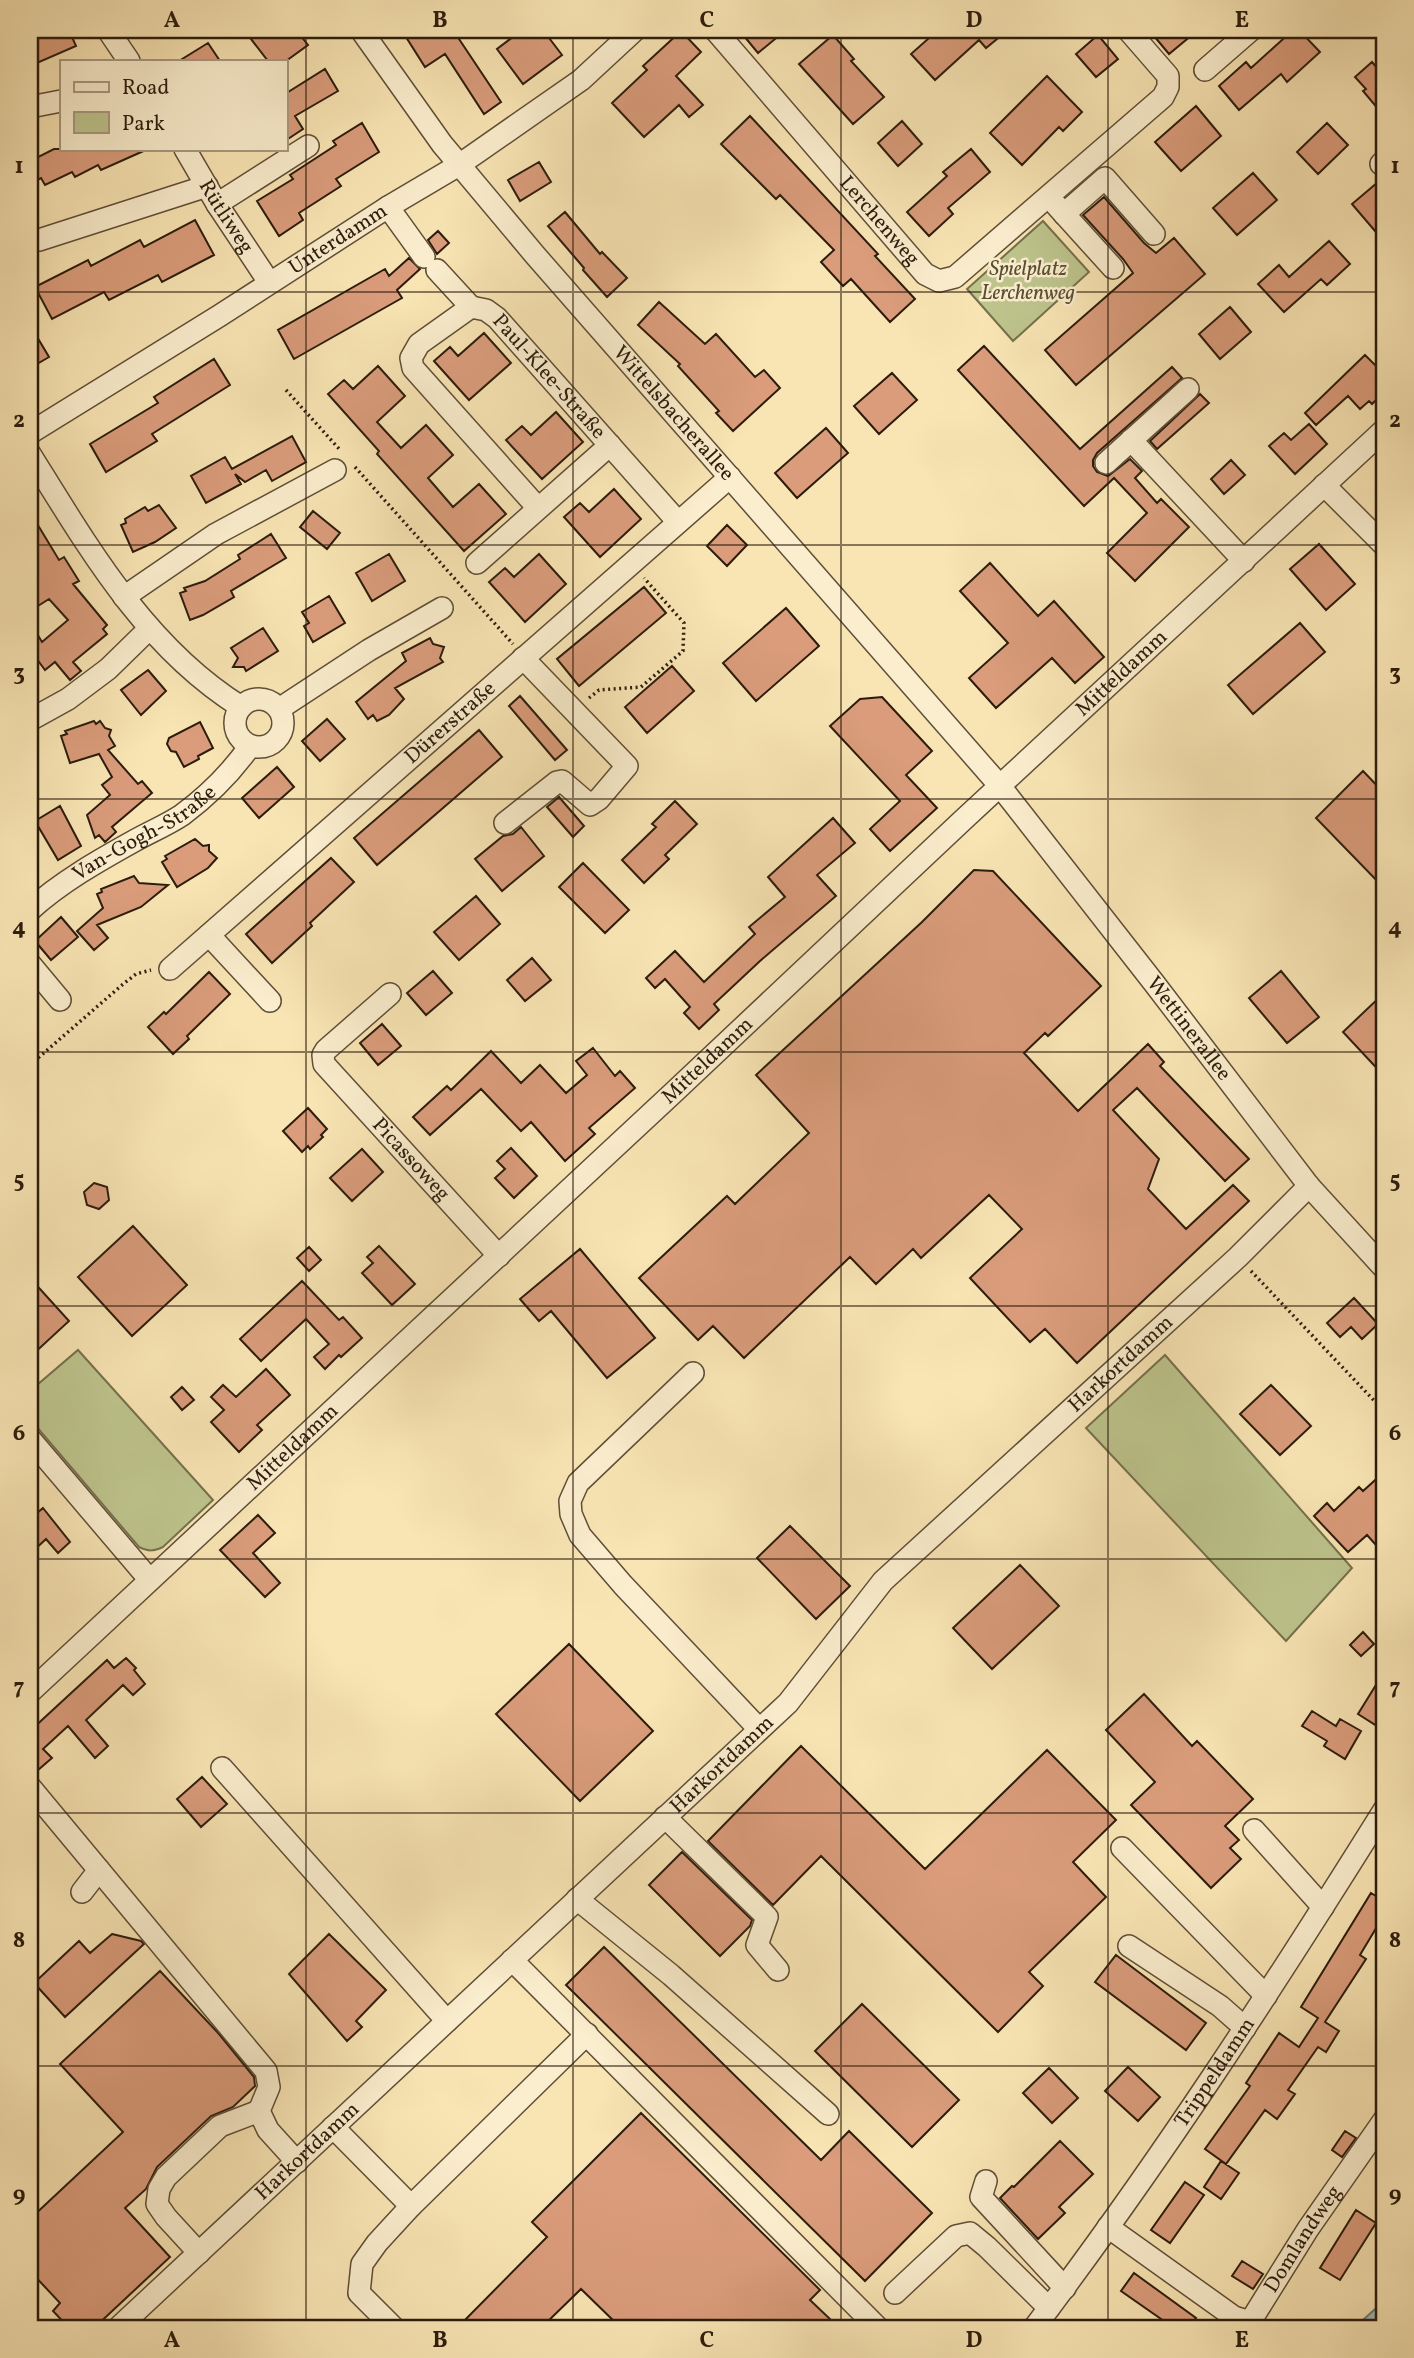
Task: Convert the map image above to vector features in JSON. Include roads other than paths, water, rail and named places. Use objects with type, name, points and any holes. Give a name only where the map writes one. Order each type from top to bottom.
[{"type":"street","points":[[108,30],[128,60]]},
{"type":"street","name":"Wittelsbacherallee","points":[[360,30],[442,144],[535,255],[1000,786]]},
{"type":"street","name":"Unterdamm","points":[[30,433],[459,165],[582,80],[635,30]]},
{"type":"street","name":"Lerchenweg","points":[[715,30],[925,274],[939,281],[955,277],[1163,97],[1168,87],[1168,76],[1128,30]]},
{"type":"street","points":[[1205,70],[1251,30]]},
{"type":"street","points":[[30,107],[60,101]]},
{"type":"street","points":[[39,240],[212,195],[308,146]]},
{"type":"street","name":"Rütliweg","points":[[186,150],[269,282]]},
{"type":"street","points":[[1064,214],[1105,178],[1154,234]]},
{"type":"street","points":[[1048,196],[1114,268]]},
{"type":"street","points":[[388,207],[431,263],[471,307]]},
{"type":"street","name":"Paul-Klee-Straße","points":[[538,508],[413,368],[411,358],[419,344],[471,307],[486,310],[497,317],[678,522]]},
{"type":"street","points":[[1105,463],[1188,389]]},
{"type":"street","name":"Mitteldamm","points":[[30,1692],[1384,430]]},
{"type":"street","points":[[1132,440],[1244,561]]},
{"type":"street","name":"Paul-Klee-Straße","points":[[477,563],[610,446]]},
{"type":"street","points":[[30,454],[103,571],[149,629],[215,691],[241,707]]},
{"type":"street","points":[[124,597],[216,534],[335,470]]},
{"type":"street","name":"Dürerstraße","points":[[170,969],[730,477]]},
{"type":"street","points":[[1324,485],[1384,545]]},
{"type":"street","points":[[279,709],[369,650],[442,608]]},
{"type":"street","points":[[30,720],[68,698],[108,669],[149,629]]},
{"type":"street","points":[[505,823],[562,780],[590,805],[599,799],[627,766],[523,658]]},
{"type":"street","points":[[261,699],[271,702],[279,709],[284,719],[283,729],[271,745],[250,746],[243,741],[235,724],[241,707],[250,701],[261,699]]},
{"type":"street","name":"Van-Gogh-Straße","points":[[30,909],[63,883],[103,858],[180,816],[211,792],[250,746]]},
{"type":"street","name":"Wettinerallee","points":[[1000,786],[1309,1186],[1384,1268]]},
{"type":"street","points":[[209,935],[270,1001]]},
{"type":"street","points":[[30,964],[60,1000]]},
{"type":"street","name":"Picassoweg","points":[[390,994],[326,1050],[323,1055],[324,1064],[499,1256]]},
{"type":"street","name":"Harkortdamm","points":[[118,2328],[788,1703],[883,1581],[1238,1257],[1309,1186]]},
{"type":"street","points":[[693,1373],[578,1483],[570,1501],[571,1514],[580,1535],[614,1575],[760,1729]]},
{"type":"street","points":[[30,1439],[149,1579]]},
{"type":"street","points":[[222,1768],[447,2021]]},
{"type":"street","points":[[30,1787],[266,2071],[269,2087],[259,2111],[220,2126],[166,2177],[159,2189],[157,2204],[199,2253]]},
{"type":"street","name":"Trippeldamm","points":[[1034,2328],[1108,2227],[1245,2028],[1384,1810]]},
{"type":"street","points":[[665,1817],[767,1917],[757,1945],[778,1970]]},
{"type":"street","points":[[1254,1830],[1323,1907]]},
{"type":"street","points":[[1122,1848],[1266,1996]]},
{"type":"street","points":[[82,1892],[99,1870]]},
{"type":"street","points":[[577,1899],[671,1975],[828,2113]]},
{"type":"street","points":[[1129,1946],[1220,2006],[1245,2028]]},
{"type":"street","points":[[512,1960],[878,2328]]},
{"type":"street","points":[[394,2328],[359,2293],[362,2264],[411,2206],[587,2034]]},
{"type":"street","points":[[259,2111],[268,2130],[297,2162]]},
{"type":"street","name":"Domlandweg","points":[[1108,2227],[1234,2317],[1250,2322],[1308,2229],[1384,2120]]},
{"type":"street","points":[[333,2127],[411,2206]]},
{"type":"street","points":[[986,2181],[981,2197],[1065,2288]]},
{"type":"street","points":[[895,2292],[956,2236],[970,2233],[988,2247],[1049,2308]]},
{"type":"water","points":[[1384,2301],[1384,2328],[1354,2328]]},
{"type":"park label","name":"Spielplatz Lerchenweg","points":[[1028,281]]}]
